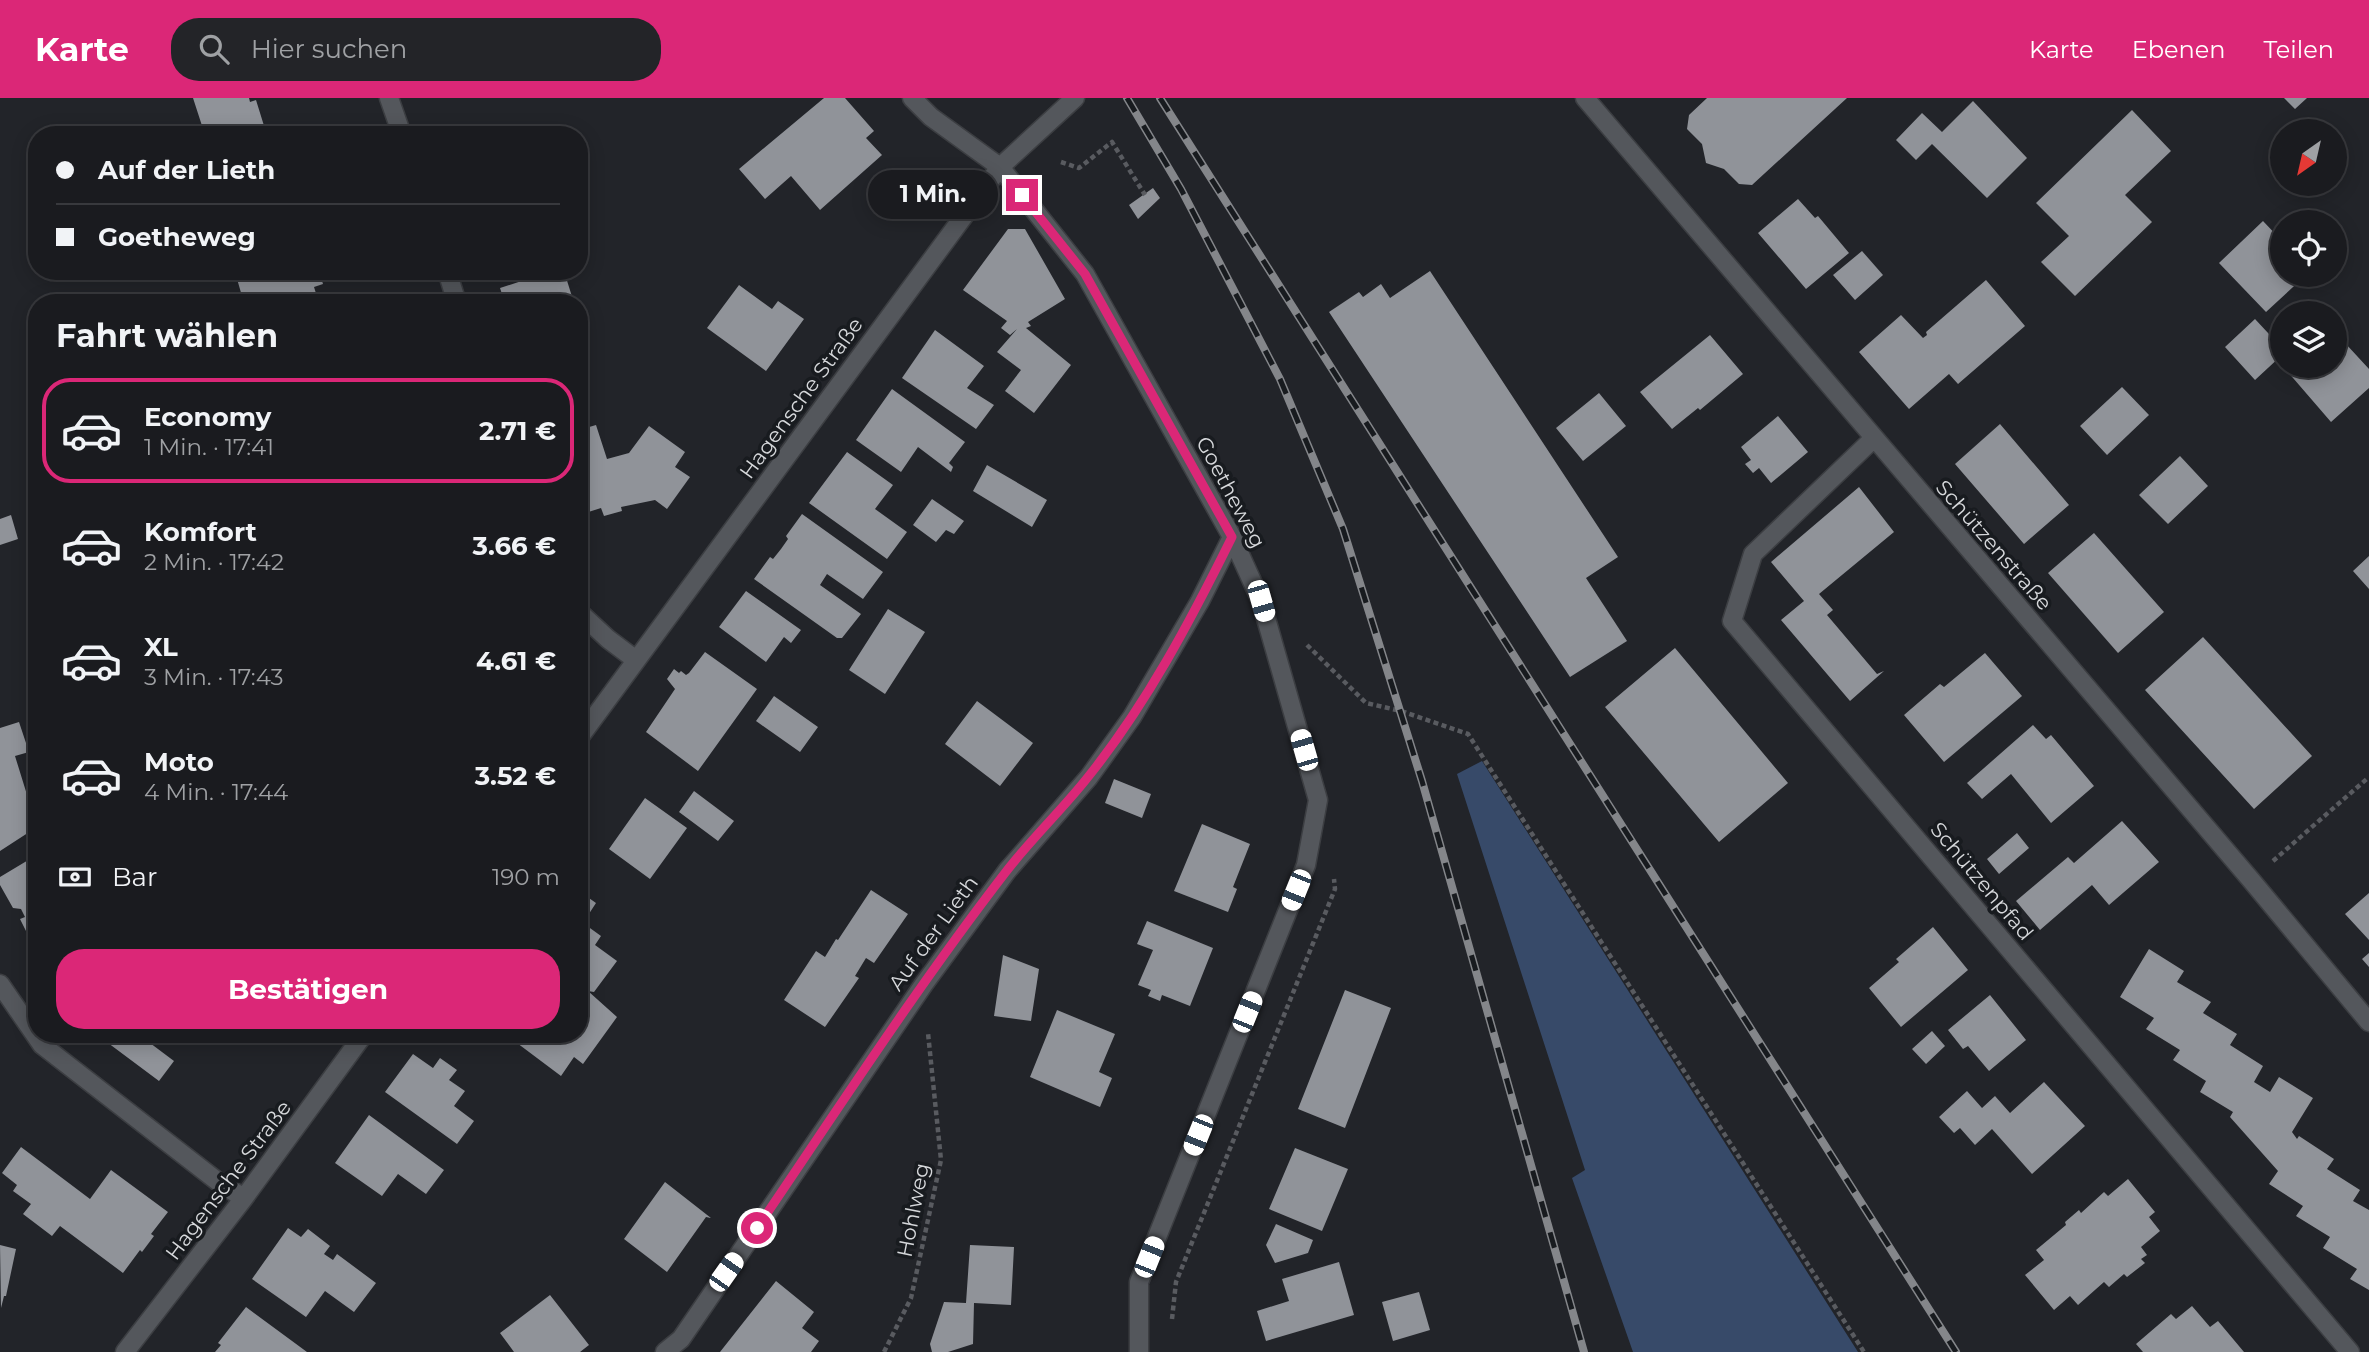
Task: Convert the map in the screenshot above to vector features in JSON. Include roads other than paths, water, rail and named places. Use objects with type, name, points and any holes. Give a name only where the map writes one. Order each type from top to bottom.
[{"type":"street","points":[[389,98],[398,126]]},
{"type":"street","name":"Goetheweg","points":[[912,98],[931,117],[1000,167],[1085,274],[1232,537],[1261,601],[1318,800],[1306,865],[1139,1282],[1139,1352]]},
{"type":"street","name":"Hagensche Straße","points":[[588,726],[1000,167],[1075,98]]},
{"type":"street","name":"Schützenstraße","points":[[1585,98],[2369,1022]]},
{"type":"street","name":"Schützenpfad","points":[[1874,439],[1753,554],[1732,621],[2350,1352]]},
{"type":"street","name":"Auf der Lieth","points":[[665,1352],[681,1339],[924,984],[1007,871],[1089,777],[1132,717],[1200,601],[1232,537]]},
{"type":"street","points":[[588,620],[636,660]]},
{"type":"street","points":[[0,984],[28,1025]]},
{"type":"street","points":[[41,1043],[221,1184],[244,1198]]},
{"type":"street","name":"Hagensche Straße","points":[[125,1352],[244,1198],[357,1043]]},
{"type":"railway","points":[[1127,98],[1181,189],[1280,379],[1343,529],[1422,781],[1584,1352]]},
{"type":"railway","points":[[1160,98],[1956,1352]]}]
